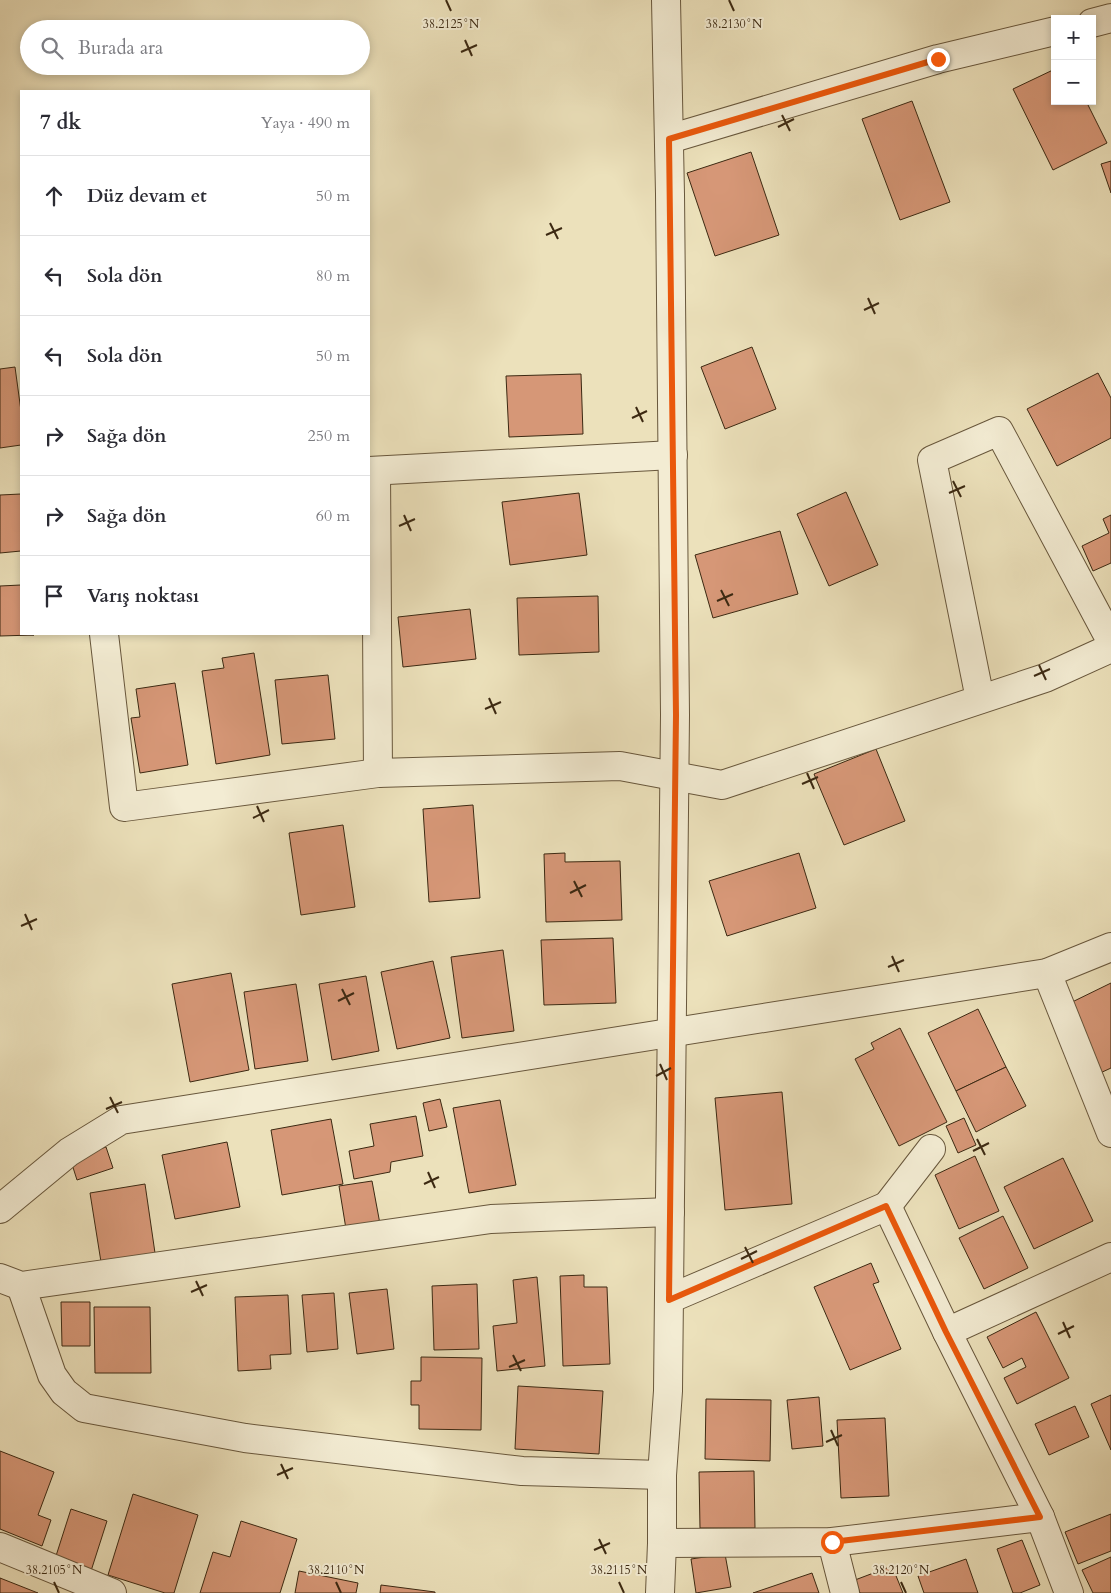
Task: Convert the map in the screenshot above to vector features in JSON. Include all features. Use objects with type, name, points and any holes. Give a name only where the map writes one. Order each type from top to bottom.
[{"type":"street","points":[[660,1593],[662,1475],[668,1391],[675,776],[673,455],[666,0]]},
{"type":"street","points":[[1096,22],[1111,18]]},
{"type":"street","points":[[669,139],[938,59],[1051,32]]},
{"type":"street","points":[[980,699],[932,460],[999,430],[1111,641]]},
{"type":"street","points":[[378,773],[372,471],[673,455]]},
{"type":"street","points":[[104,635],[124,807],[378,773],[620,766],[722,785],[1045,678],[1111,648]]},
{"type":"street","points":[[0,1209],[69,1152],[95,1134],[121,1120],[1047,973],[1111,948]]},
{"type":"street","points":[[1047,973],[1111,1133]]},
{"type":"street","points":[[669,1300],[886,1206],[931,1149]]},
{"type":"street","points":[[886,1206],[946,1332],[1040,1517],[1069,1593]]},
{"type":"street","points":[[662,1475],[522,1471],[245,1438],[84,1408],[64,1392],[52,1375],[10,1282],[491,1219],[670,1212]]},
{"type":"street","points":[[946,1332],[1111,1257]]},
{"type":"street","points":[[662,1543],[832,1542],[1040,1517]]},
{"type":"street","points":[[832,1542],[845,1593]]},
{"type":"street","points":[[0,1547],[112,1593]]},
{"type":"building","points":[[1051,71],[1051,105],[1088,105],[1107,143],[1053,170],[1013,89]]},
{"type":"building","points":[[912,101],[950,202],[900,220],[862,119]]},
{"type":"building","points":[[751,152],[779,235],[715,256],[687,173]]},
{"type":"building","points":[[1111,161],[1111,193],[1101,164]]},
{"type":"building","points":[[752,347],[776,409],[725,429],[701,367]]},
{"type":"building","points":[[15,367],[20,404],[20,445],[0,448],[0,369]]},
{"type":"building","points":[[1098,373],[1111,398],[1111,438],[1057,466],[1027,409]]},
{"type":"building","points":[[581,374],[583,434],[509,437],[506,376]]},
{"type":"building","points":[[846,492],[878,565],[829,586],[797,514]]},
{"type":"building","points":[[579,493],[587,555],[510,565],[502,502]]},
{"type":"building","points":[[20,494],[20,551],[0,553],[0,495]]},
{"type":"building","points":[[1111,515],[1111,563],[1093,571],[1082,546],[1109,533],[1103,519]]},
{"type":"building","points":[[780,531],[798,594],[713,618],[695,555]]},
{"type":"building","points":[[20,585],[20,635],[34,635],[0,636],[0,586]]},
{"type":"building","points":[[598,596],[599,652],[519,655],[517,598]]},
{"type":"building","points":[[470,609],[476,659],[403,667],[398,617]]},
{"type":"building","points":[[254,653],[270,755],[216,764],[202,671],[224,668],[222,658]]},
{"type":"building","points":[[328,675],[335,739],[282,744],[275,680]]},
{"type":"building","points":[[175,683],[188,765],[140,773],[131,718],[140,717],[136,689]]},
{"type":"building","points":[[876,749],[905,821],[844,845],[814,774]]},
{"type":"building","points":[[473,805],[480,898],[429,902],[423,809]]},
{"type":"building","points":[[343,825],[355,907],[301,915],[289,833]]},
{"type":"building","points":[[565,853],[565,862],[620,861],[622,920],[546,922],[544,854]]},
{"type":"building","points":[[799,853],[816,908],[727,936],[709,881]]},
{"type":"building","points":[[613,938],[616,1003],[544,1005],[541,940]]},
{"type":"building","points":[[503,950],[514,1031],[462,1038],[451,957]]},
{"type":"building","points":[[433,961],[450,1038],[397,1049],[381,972]]},
{"type":"building","points":[[231,973],[249,1070],[190,1082],[172,984]]},
{"type":"building","points":[[366,976],[379,1051],[332,1060],[319,984]]},
{"type":"building","points":[[1111,983],[1111,1068],[1098,1074],[1064,1006]]},
{"type":"building","points":[[296,984],[308,1061],[255,1069],[244,992]]},
{"type":"building","points":[[978,1009],[1006,1067],[956,1091],[928,1033]]},
{"type":"building","points":[[900,1028],[947,1122],[899,1146],[855,1059],[874,1049],[871,1043]]},
{"type":"building","points":[[1006,1067],[1026,1106],[976,1132],[956,1091]]},
{"type":"building","points":[[782,1092],[792,1204],[725,1210],[715,1098]]},
{"type":"building","points":[[440,1099],[447,1127],[429,1131],[423,1103]]},
{"type":"building","points":[[500,1100],[516,1185],[469,1193],[453,1108]]},
{"type":"building","points":[[416,1116],[423,1156],[391,1162],[390,1172],[354,1179],[349,1151],[374,1146],[370,1124]]},
{"type":"building","points":[[964,1118],[976,1145],[958,1153],[946,1126]]},
{"type":"building","points":[[331,1119],[343,1184],[282,1195],[271,1130]]},
{"type":"building","points":[[227,1142],[240,1207],[175,1219],[162,1155]]},
{"type":"building","points":[[106,1147],[113,1168],[77,1180],[70,1158]]},
{"type":"building","points":[[975,1156],[999,1211],[959,1229],[935,1175]]},
{"type":"building","points":[[1063,1158],[1093,1221],[1034,1249],[1004,1187]]},
{"type":"building","points":[[372,1181],[380,1224],[346,1229],[339,1186]]},
{"type":"building","points":[[145,1184],[155,1253],[101,1262],[90,1193]]},
{"type":"building","points":[[1003,1216],[1028,1268],[984,1289],[959,1238]]},
{"type":"building","points":[[871,1263],[879,1282],[873,1284],[901,1349],[850,1370],[814,1287]]},
{"type":"building","points":[[584,1275],[584,1287],[607,1287],[610,1364],[563,1366],[560,1276]]},
{"type":"building","points":[[537,1277],[545,1366],[497,1371],[493,1326],[517,1323],[513,1280]]},
{"type":"building","points":[[477,1284],[479,1349],[434,1350],[432,1286]]},
{"type":"building","points":[[387,1289],[394,1349],[357,1354],[349,1293]]},
{"type":"building","points":[[334,1293],[338,1349],[307,1352],[302,1295]]},
{"type":"building","points":[[288,1295],[291,1354],[270,1355],[271,1369],[238,1371],[235,1297]]},
{"type":"building","points":[[61,1302],[90,1302],[90,1346],[62,1346]]},
{"type":"building","points":[[94,1307],[150,1307],[151,1373],[95,1373]]},
{"type":"building","points":[[1036,1312],[1069,1378],[1017,1404],[1004,1378],[1026,1367],[1022,1358],[1003,1368],[987,1337]]},
{"type":"building","points":[[421,1357],[482,1358],[481,1430],[419,1429],[419,1405],[411,1405],[411,1381],[421,1381]]},
{"type":"building","points":[[518,1386],[603,1391],[599,1454],[515,1449]]},
{"type":"building","points":[[1111,1395],[1111,1450],[1091,1404]]},
{"type":"building","points":[[819,1397],[823,1446],[792,1449],[787,1400]]},
{"type":"building","points":[[706,1399],[771,1400],[770,1461],[705,1459]]},
{"type":"building","points":[[1075,1406],[1089,1437],[1049,1455],[1035,1424]]},
{"type":"building","points":[[885,1418],[889,1496],[841,1498],[837,1420]]},
{"type":"building","points":[[0,1451],[54,1472],[38,1515],[51,1520],[42,1546],[0,1529]]},
{"type":"building","points":[[754,1471],[755,1528],[700,1528],[699,1472]]},
{"type":"building","points":[[133,1494],[198,1515],[174,1593],[165,1593],[108,1575]]},
{"type":"building","points":[[71,1509],[107,1521],[91,1571],[55,1559]]},
{"type":"building","points":[[1111,1514],[1111,1551],[1078,1564],[1065,1532]]},
{"type":"building","points":[[241,1521],[297,1539],[280,1593],[200,1593],[213,1552],[230,1557]]},
{"type":"building","points":[[1022,1540],[1040,1585],[1020,1593],[1013,1593],[997,1549]]},
{"type":"building","points":[[725,1554],[731,1587],[696,1593],[691,1559]]},
{"type":"building","points":[[1111,1557],[1111,1593],[1093,1593],[1082,1570]]},
{"type":"building","points":[[966,1559],[978,1593],[924,1593],[918,1576]]},
{"type":"building","points":[[892,1566],[903,1593],[860,1593],[855,1580]]},
{"type":"building","points":[[299,1571],[358,1583],[356,1593],[295,1593]]},
{"type":"building","points":[[812,1573],[819,1593],[753,1593]]},
{"type":"building","points":[[0,1578],[38,1593],[0,1593]]},
{"type":"building","points":[[381,1585],[435,1592],[435,1593],[380,1593]]},
{"type":"route","points":[[832,1542],[1040,1517],[946,1332],[886,1206],[669,1300],[676,715],[669,139],[938,59]]}]
